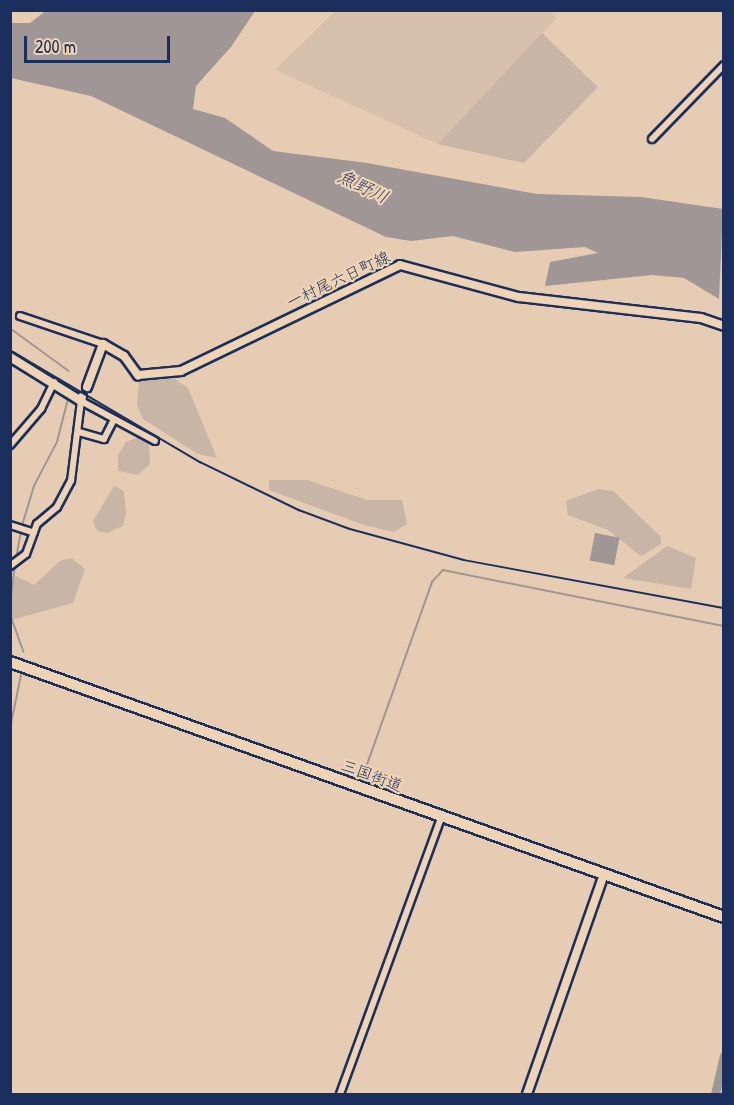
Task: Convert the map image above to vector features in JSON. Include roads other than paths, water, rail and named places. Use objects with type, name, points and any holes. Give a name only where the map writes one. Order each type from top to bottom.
[{"type":"highway","name":"三国街道","points":[[10,662],[723,917]]},
{"type":"main road","name":"一村尾六日町線","points":[[103,344],[124,356],[138,375],[181,371],[400,265],[519,297],[701,318],[723,326]]},
{"type":"main road","points":[[87,387],[103,344]]},
{"type":"main road","points":[[10,357],[81,399]]},
{"type":"main road","points":[[527,1095],[604,874]]},
{"type":"street","points":[[652,139],[723,64]]},
{"type":"street","points":[[20,316],[103,344]]},
{"type":"street","points":[[10,444],[41,409],[54,382]]},
{"type":"street","points":[[11,566],[21,558],[34,533],[71,481],[79,432],[81,399],[155,441]]},
{"type":"street","points":[[79,432],[104,440],[114,419]]},
{"type":"street","points":[[10,525],[34,533]]},
{"type":"street","points":[[340,1095],[442,816]]},
{"type":"water","name":"魚野川","points":[[47,10],[255,11],[231,47],[196,86],[193,109],[225,118],[273,151],[367,163],[537,194],[641,197],[723,209],[719,299],[684,278],[652,275],[545,286],[550,262],[598,253],[585,247],[515,252],[453,236],[411,241],[386,237],[91,96],[11,78],[11,23],[30,23]]},
{"type":"water","points":[[595,533],[620,538],[614,565],[590,560]]},
{"type":"waterway","points":[[10,328],[69,371]]},
{"type":"waterway","points":[[22,526],[34,486],[57,442],[68,399]]},
{"type":"waterway","points":[[16,559],[21,531]]},
{"type":"waterway","points":[[10,605],[15,567]]},
{"type":"waterway","points":[[363,776],[432,582],[443,570],[724,626]]},
{"type":"waterway","points":[[10,613],[24,652]]},
{"type":"waterway","points":[[10,729],[21,675]]},
{"type":"waterway","points":[[715,1094],[724,1056]]},
{"type":"railway","points":[[10,350],[200,462],[299,510],[350,529],[464,560],[724,608]]}]
